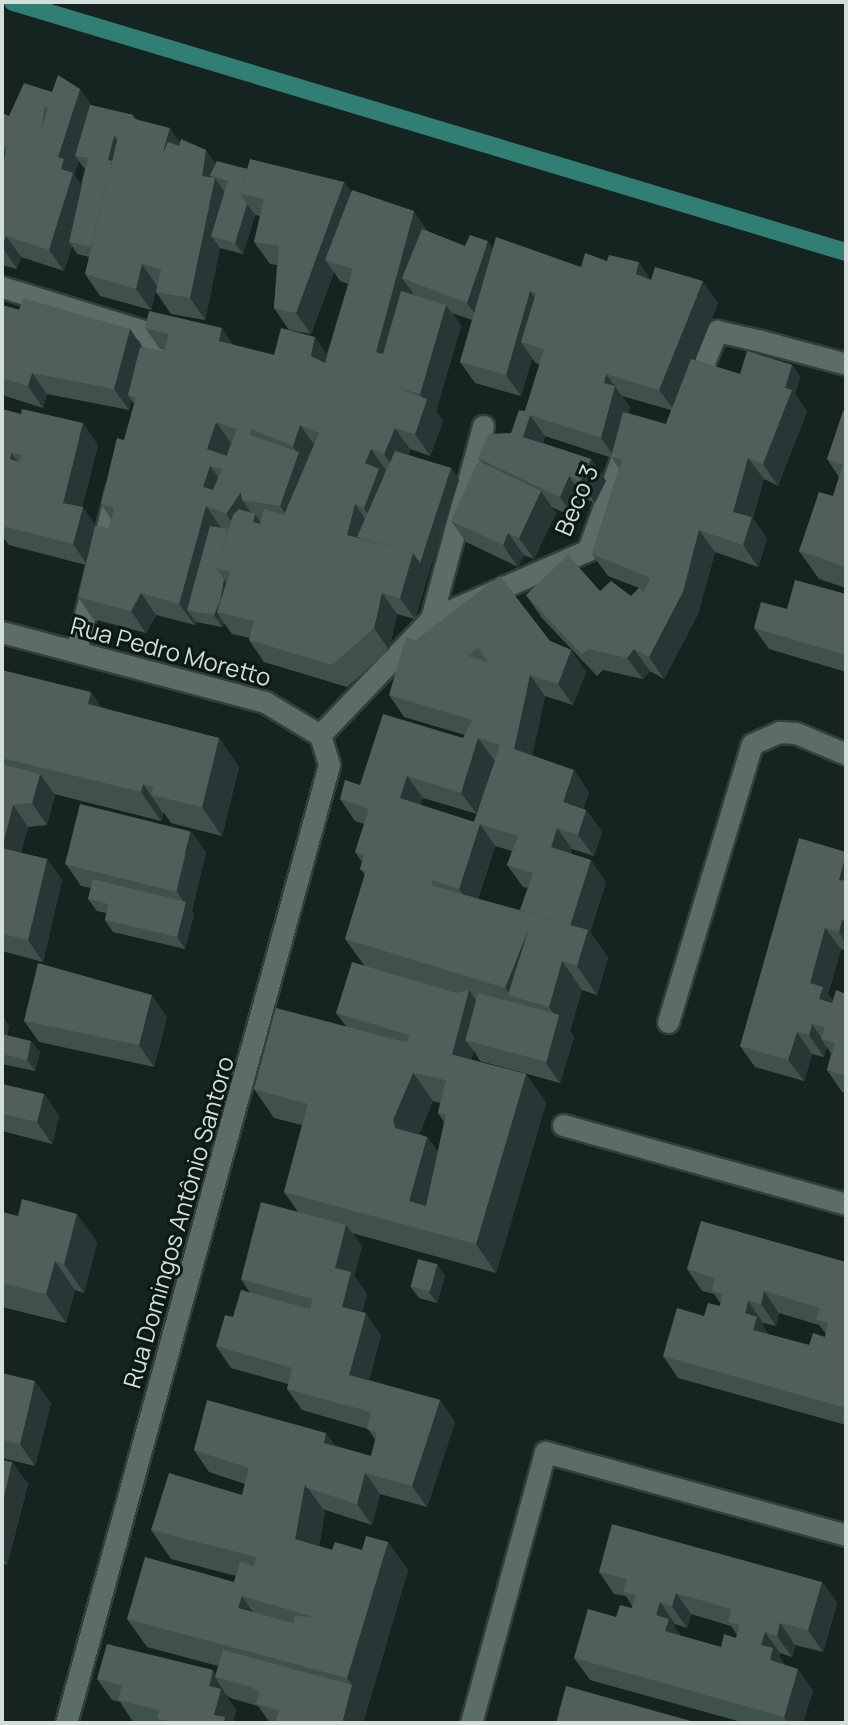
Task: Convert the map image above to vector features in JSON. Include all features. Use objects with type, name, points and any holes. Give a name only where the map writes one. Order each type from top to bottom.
[{"type":"street","points":[[2,287],[126,324],[152,339],[139,400]]},
{"type":"street","points":[[685,411],[717,331],[846,364]]},
{"type":"street","name":"Beco 3","points":[[320,735],[430,619],[588,550],[632,431],[635,425],[648,426]]},
{"type":"street","points":[[430,619],[483,426]]},
{"type":"street","points":[[76,651],[123,466]]},
{"type":"street","name":"Rua Pedro Moretto","points":[[2,632],[265,702],[320,735]]},
{"type":"street","points":[[668,1022],[752,744],[787,732],[846,754]]},
{"type":"street","name":"Rua Domingos Antônio Santoro","points":[[66,1723],[323,800],[329,765],[320,735]]},
{"type":"street","points":[[563,1125],[846,1204]]},
{"type":"street","points":[[471,1723],[545,1452],[846,1535]]},
{"type":"building","points":[[58,75],[80,89],[58,157],[64,159],[61,169],[73,173],[49,250],[6,236],[2,247],[2,167],[7,146],[2,145],[2,113],[9,116],[24,83],[52,92]],"holes":[[[44,107],[48,108],[41,132]]]},
{"type":"building","points":[[90,105],[133,115],[132,118],[123,116],[118,137],[114,136],[108,160],[112,161],[91,247],[69,242],[88,158],[75,156]]},
{"type":"building","points":[[123,116],[170,128],[162,155],[168,142],[179,146],[181,139],[206,150],[202,176],[215,178],[190,298],[156,292],[161,269],[142,264],[136,289],[85,274]]},
{"type":"building","points":[[250,159],[344,182],[296,313],[274,308],[279,246],[254,242],[264,199],[240,194]]},
{"type":"building","points":[[217,161],[247,169],[240,194],[247,204],[235,243],[211,236],[228,181],[210,175]]},
{"type":"building","points":[[352,190],[414,211],[376,352],[383,354],[401,291],[446,305],[420,394],[395,387],[427,399],[415,434],[395,428],[384,454],[371,449],[365,463],[379,469],[364,508],[355,504],[347,535],[413,553],[400,598],[382,593],[374,628],[332,665],[249,640],[254,621],[217,612],[230,572],[216,568],[233,515],[239,509],[255,514],[253,522],[260,524],[264,509],[284,515],[319,433],[300,425],[293,446],[251,429],[250,435],[299,452],[280,506],[242,500],[241,492],[226,514],[206,506],[179,604],[141,593],[131,611],[78,597],[95,526],[109,529],[114,508],[101,504],[117,438],[124,440],[136,398],[128,395],[140,347],[164,352],[169,334],[145,328],[149,311],[222,328],[219,341],[274,355],[281,328],[315,337],[311,356],[325,363],[353,269],[325,260]],"holes":[[[216,422],[237,429],[227,456],[207,449]],[[210,466],[222,469],[213,490],[203,487]]]},
{"type":"building","points":[[422,229],[465,246],[470,235],[488,241],[467,303],[402,278]]},
{"type":"building","points":[[496,237],[581,267],[585,253],[607,261],[609,255],[639,262],[636,274],[651,280],[655,267],[703,281],[659,390],[606,374],[604,383],[615,386],[601,438],[530,415],[523,437],[591,459],[580,482],[569,476],[560,497],[478,458],[489,434],[511,433],[519,410],[525,411],[544,349],[521,342],[536,293],[530,291],[506,375],[460,362]]},
{"type":"building","points":[[23,298],[130,329],[114,389],[32,373],[28,386],[2,378],[2,305],[19,310]]},
{"type":"building","points":[[747,351],[792,365],[785,388],[740,374]]},
{"type":"building","points":[[691,359],[792,390],[763,464],[748,458],[733,512],[752,517],[743,545],[699,530],[683,592],[649,657],[634,649],[627,658],[588,649],[582,655],[526,595],[568,555],[600,591],[611,581],[631,596],[639,588],[644,592],[650,578],[592,554],[622,460],[611,457],[623,412],[666,424]]},
{"type":"building","points":[[2,409],[21,414],[22,409],[83,423],[63,503],[83,507],[73,544],[2,526]],"holes":[[[11,453],[22,455],[19,462],[10,459]]]},
{"type":"building","points":[[843,411],[846,412],[846,567],[799,551],[819,492],[833,496],[843,465],[827,459]]},
{"type":"building","points":[[395,451],[451,468],[420,563],[413,553],[357,537]]},
{"type":"building","points":[[478,461],[541,491],[519,538],[508,533],[503,545],[451,521]]},
{"type":"building","points":[[210,526],[228,529],[216,568],[224,579],[214,615],[187,610]]},
{"type":"building","points":[[500,576],[550,641],[571,650],[558,684],[530,675],[514,749],[574,770],[563,802],[586,810],[578,835],[557,828],[551,847],[591,860],[570,925],[520,910],[533,873],[507,865],[518,836],[480,824],[459,889],[433,880],[431,885],[367,867],[366,871],[360,869],[364,855],[355,852],[369,809],[340,799],[345,780],[360,785],[383,714],[463,738],[472,720],[389,695],[406,637],[416,640]],"holes":[[[478,648],[488,662],[468,656]],[[478,738],[500,745],[474,822],[400,798],[407,776],[461,793]]]},
{"type":"building","points":[[795,580],[846,594],[846,655],[754,628],[761,602],[787,609]]},
{"type":"building","points":[[2,670],[91,692],[88,704],[219,738],[202,807],[151,795],[153,787],[143,784],[141,792],[2,758]]},
{"type":"building","points":[[2,764],[40,774],[32,803],[13,805],[2,848]]},
{"type":"building","points":[[80,804],[191,832],[176,892],[65,864]]},
{"type":"building","points":[[799,838],[846,852],[839,880],[846,881],[846,921],[842,919],[839,932],[825,928],[810,983],[823,987],[819,999],[832,1003],[836,990],[846,994],[846,1076],[827,1070],[835,1043],[821,1039],[825,1027],[812,1024],[809,1035],[797,1032],[788,1060],[740,1046]]},
{"type":"building","points":[[2,848],[47,859],[28,940],[2,934]]},
{"type":"building","points":[[367,867],[588,930],[577,966],[562,961],[549,1007],[508,995],[529,928],[505,988],[345,939]]},
{"type":"building","points":[[93,879],[186,902],[177,937],[105,920],[108,904],[88,899]]},
{"type":"building","points":[[352,962],[457,993],[469,990],[452,1055],[407,1043],[409,1035],[336,1013]]},
{"type":"building","points":[[38,963],[152,995],[139,1045],[24,1021]]},
{"type":"building","points":[[478,993],[559,1015],[546,1062],[465,1040]]},
{"type":"building","points":[[276,1008],[526,1074],[476,1244],[284,1192],[308,1104],[254,1089]],"holes":[[[413,1073],[446,1080],[438,1113],[446,1114],[426,1206],[409,1201],[427,1137],[395,1128],[393,1120]]]},
{"type":"building","points":[[2,1034],[31,1041],[27,1060],[2,1054]]},
{"type":"building","points":[[2,1084],[44,1094],[37,1122],[2,1114]]},
{"type":"building","points":[[22,1199],[77,1214],[64,1264],[55,1261],[46,1294],[2,1283],[2,1212],[18,1216]]},
{"type":"building","points":[[261,1202],[346,1225],[335,1268],[351,1272],[342,1307],[366,1313],[349,1375],[440,1400],[412,1486],[365,1473],[357,1504],[307,1488],[305,1484],[194,1450],[207,1400],[326,1433],[324,1443],[371,1456],[377,1433],[367,1429],[371,1412],[287,1389],[292,1368],[216,1346],[225,1315],[233,1317],[241,1290],[310,1309],[312,1299],[241,1279]]},
{"type":"building","points":[[701,1221],[846,1262],[846,1408],[663,1356],[677,1308],[704,1316],[708,1303],[720,1306],[723,1294],[712,1291],[715,1278],[687,1269]],"holes":[[[764,1291],[820,1308],[816,1320],[828,1323],[825,1337],[813,1333],[809,1345],[753,1330],[757,1317],[745,1313],[748,1301],[761,1304]]]},
{"type":"building","points":[[418,1259],[437,1264],[430,1291],[411,1286]]},
{"type":"building","points":[[2,1373],[35,1381],[20,1444],[2,1440]]},
{"type":"building","points":[[2,1460],[12,1462],[2,1505]]},
{"type":"building","points":[[249,1468],[305,1484],[295,1539],[332,1550],[335,1542],[362,1550],[366,1536],[388,1542],[347,1678],[127,1619],[145,1557],[234,1582],[240,1562],[254,1566],[256,1557],[151,1530],[169,1473],[242,1495]],"holes":[[[242,1596],[314,1617],[295,1616],[293,1623],[238,1608]]]},
{"type":"building","points":[[612,1524],[822,1582],[808,1630],[780,1623],[777,1636],[765,1632],[761,1645],[773,1648],[770,1660],[798,1669],[784,1717],[574,1658],[588,1609],[616,1617],[620,1605],[632,1608],[636,1595],[623,1592],[627,1579],[599,1572]],"holes":[[[676,1593],[731,1609],[728,1622],[740,1625],[736,1638],[724,1634],[721,1647],[665,1631],[669,1619],[656,1615],[660,1602],[672,1606]]]},
{"type":"building","points":[[107,1644],[213,1670],[209,1686],[221,1689],[214,1715],[225,1717],[224,1723],[169,1723],[157,1719],[159,1710],[118,1700],[122,1685],[97,1679]]},
{"type":"building","points":[[223,1650],[352,1685],[342,1723],[275,1723],[279,1710],[256,1704],[260,1693],[252,1687],[215,1677]]},
{"type":"building","points":[[566,1686],[698,1723],[556,1723]]},
{"type":"waterway","points":[[13,2],[846,252]]}]
